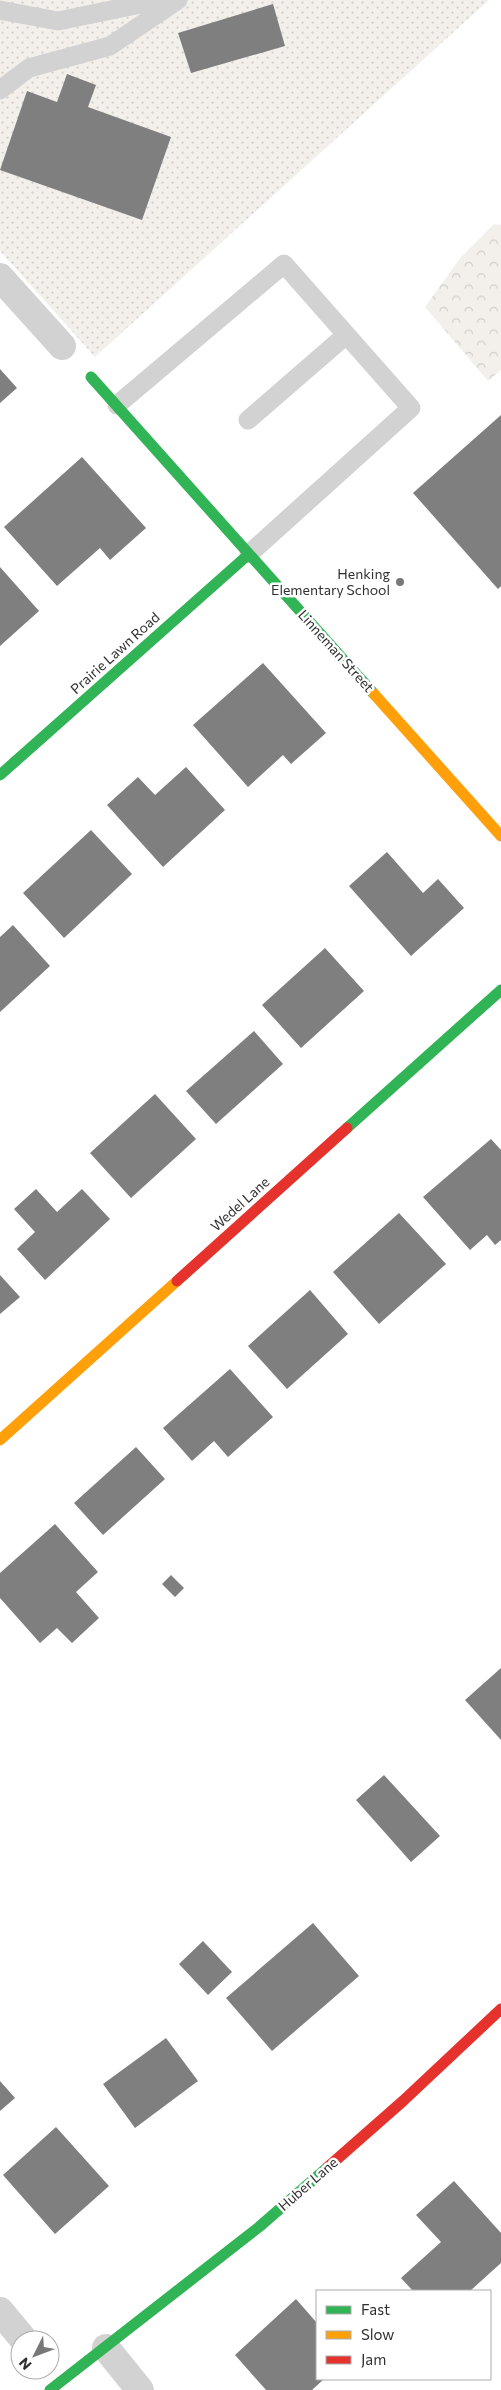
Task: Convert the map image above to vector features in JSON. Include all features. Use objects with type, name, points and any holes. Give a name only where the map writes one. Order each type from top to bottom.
[{"type":"street","points":[[0,277],[62,346]]},
{"type":"street","name":"Linneman Street","points":[[91,377],[501,836]]},
{"type":"street","name":"Prairie Lawn Road","points":[[0,775],[249,554]]},
{"type":"street","name":"Wedel Lane","points":[[0,1440],[501,990]]},
{"type":"street","name":"Huber Lane","points":[[52,2381],[106,2348],[259,2226],[403,2101],[501,2009]]},
{"type":"street","points":[[0,2311],[16,2330]]},
{"type":"street","points":[[106,2348],[140,2390]]},
{"type":"lane","points":[[0,10],[58,21],[160,0]]},
{"type":"lane","points":[[0,90],[29,68],[110,46],[178,0]]},
{"type":"lane","points":[[117,405],[284,264],[411,408],[249,554]]},
{"type":"lane","points":[[248,420],[346,335]]},
{"type":"green space","points":[[0,0],[489,0],[95,357],[0,251]]},
{"type":"green space","points":[[494,224],[501,225],[501,370],[488,381],[425,307],[461,257]]},
{"type":"building","points":[[273,4],[285,46],[191,73],[178,33]]},
{"type":"building","points":[[67,74],[96,85],[88,107],[171,137],[142,220],[0,170],[27,91],[57,102]]},
{"type":"building","points":[[0,369],[17,388],[0,403]]},
{"type":"building","points":[[501,415],[501,586],[498,589],[413,493]]},
{"type":"building","points":[[82,457],[146,528],[110,560],[100,548],[57,586],[4,527]]},
{"type":"building","points":[[0,567],[39,611],[0,646]]},
{"type":"building","points":[[263,663],[326,733],[291,764],[283,755],[248,787],[193,725]]},
{"type":"building","points":[[186,767],[225,810],[163,867],[107,805],[138,777],[155,795]]},
{"type":"building","points":[[91,830],[132,874],[64,938],[23,893]]},
{"type":"building","points":[[387,852],[423,893],[438,879],[464,908],[411,956],[349,886]]},
{"type":"building","points":[[13,925],[50,966],[0,1012],[0,937]]},
{"type":"building","points":[[325,948],[364,991],[301,1048],[262,1005]]},
{"type":"building","points":[[254,1031],[283,1064],[216,1124],[186,1091]]},
{"type":"building","points":[[155,1094],[196,1139],[131,1198],[90,1153]]},
{"type":"building","points":[[491,1139],[501,1150],[501,1240],[495,1245],[487,1235],[470,1250],[423,1197]]},
{"type":"building","points":[[36,1189],[57,1212],[82,1189],[110,1219],[45,1280],[17,1249],[35,1232],[14,1209]]},
{"type":"building","points":[[399,1213],[446,1264],[379,1324],[333,1272]]},
{"type":"building","points":[[0,1275],[20,1297],[0,1314]]},
{"type":"building","points":[[310,1290],[348,1334],[287,1389],[248,1346]]},
{"type":"building","points":[[230,1369],[273,1417],[228,1457],[214,1441],[192,1461],[163,1428]]},
{"type":"building","points":[[136,1447],[165,1479],[103,1535],[74,1503]]},
{"type":"building","points":[[55,1524],[98,1572],[76,1592],[99,1618],[72,1643],[57,1628],[40,1643],[0,1598],[0,1573]]},
{"type":"building","points":[[171,1575],[184,1588],[175,1597],[162,1584]]},
{"type":"building","points":[[501,1668],[501,1740],[465,1700]]},
{"type":"building","points":[[384,1775],[440,1836],[411,1862],[356,1800]]},
{"type":"building","points":[[313,1923],[359,1976],[272,2051],[226,1998]]},
{"type":"building","points":[[203,1941],[232,1972],[208,1995],[179,1964]]},
{"type":"building","points":[[166,2038],[198,2081],[135,2128],[103,2084]]},
{"type":"building","points":[[0,2081],[15,2098],[0,2111]]},
{"type":"building","points":[[56,2127],[109,2186],[55,2234],[3,2175]]},
{"type":"building","points":[[454,2181],[501,2233],[501,2263],[471,2290],[412,2290],[401,2278],[441,2242],[416,2215]]},
{"type":"building","points":[[296,2299],[316,2322],[316,2380],[323,2380],[312,2390],[266,2390],[235,2355]]},
{"type":"traffic: fast","points":[[91,377],[374,694]]},
{"type":"traffic: fast","points":[[0,775],[249,554]]},
{"type":"traffic: fast","points":[[347,1128],[501,990]]},
{"type":"traffic: fast","points":[[50,2390],[259,2227],[328,2167]]},
{"type":"traffic: slow","points":[[374,694],[501,836]]},
{"type":"traffic: slow","points":[[0,1440],[177,1281]]},
{"type":"traffic: jam","points":[[177,1281],[347,1128]]},
{"type":"traffic: jam","points":[[328,2167],[403,2101],[501,2009]]},
{"type":"place","name":"Henking Elementary School","points":[[400,582]]}]
